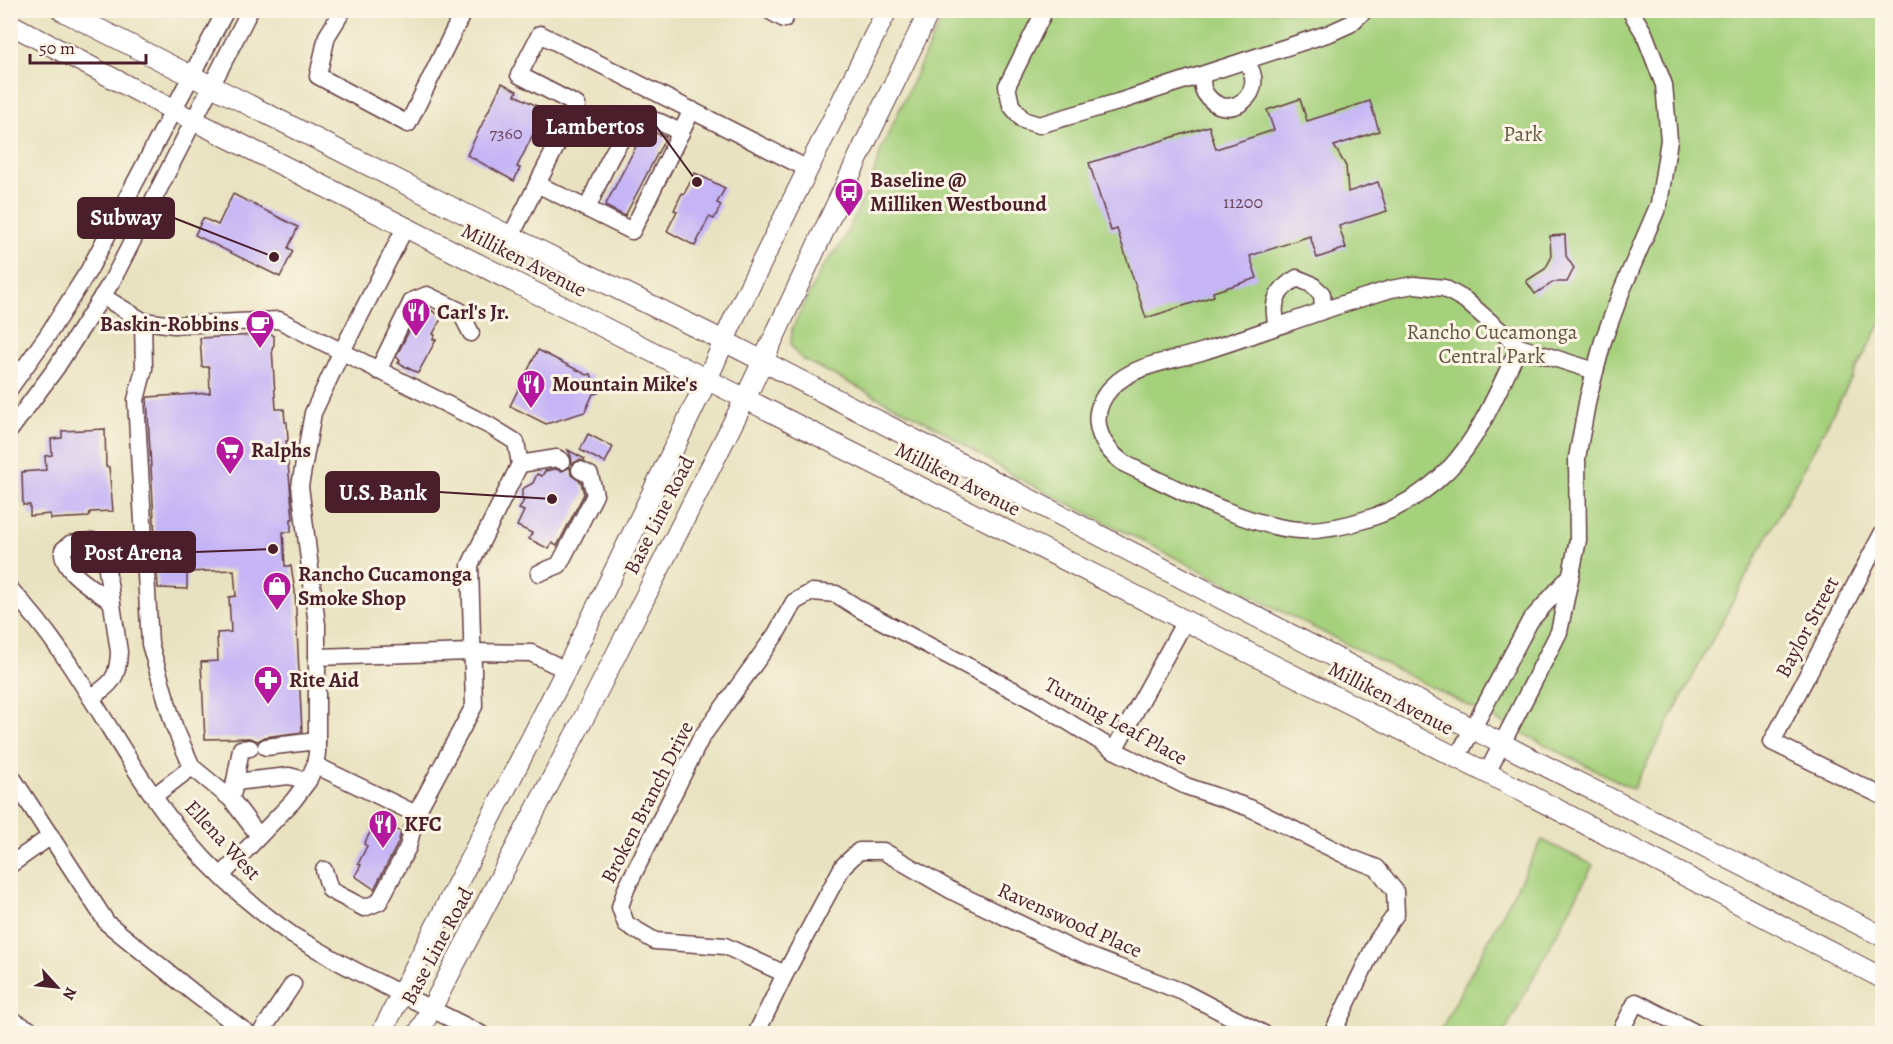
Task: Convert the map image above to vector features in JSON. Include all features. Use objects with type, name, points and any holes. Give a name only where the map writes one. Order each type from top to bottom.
[{"type":"main road","name":"Milliken Avenue","points":[[61,10],[724,341],[1502,744],[1882,936]]},
{"type":"main road","name":"Base Line Road","points":[[381,1034],[566,670],[724,341],[887,10]]},
{"type":"main road","name":"Base Line Road","points":[[418,1034],[589,708],[745,399],[867,137],[930,10]]},
{"type":"main road","name":"Milliken Avenue","points":[[10,24],[173,110],[1487,773],[1882,978]]},
{"type":"street","points":[[10,388],[47,336],[89,270],[226,10]]},
{"type":"street","points":[[10,430],[56,368],[102,296],[140,229],[250,10]]},
{"type":"street","points":[[343,10],[327,36],[318,76],[408,124],[464,10]]},
{"type":"street","points":[[768,10],[784,19],[789,10]]},
{"type":"street","points":[[1045,10],[1007,86],[1011,105],[1023,120],[1039,125],[1330,33],[1350,24],[1365,10]]},
{"type":"street","points":[[1487,773],[1559,632],[1578,540],[1577,458],[1595,372],[1622,290],[1659,204],[1669,140],[1664,85],[1644,33],[1630,10]]},
{"type":"street","points":[[511,236],[577,105],[519,75],[540,34],[808,169]]},
{"type":"street","points":[[1202,75],[1204,92],[1214,103],[1227,107],[1240,105],[1250,96],[1253,85],[1252,68],[1245,61]]},
{"type":"street","points":[[537,184],[632,231],[692,111]]},
{"type":"street","points":[[587,209],[622,137],[633,126],[645,120],[655,121],[681,133]]},
{"type":"street","points":[[222,875],[293,801],[308,781],[315,765],[317,625],[300,486],[313,413],[406,226]]},
{"type":"street","points":[[1277,326],[1274,311],[1276,300],[1285,285],[1297,278],[1311,284],[1322,294],[1323,310]]},
{"type":"street","points":[[1519,348],[1482,420],[1449,469],[1412,501],[1384,514],[1354,523],[1330,528],[1300,530],[1271,525],[1237,514],[1125,464],[1103,444],[1098,414],[1103,399],[1112,387],[1136,371],[1201,352],[1323,310],[1391,289],[1414,285],[1444,288],[1465,300],[1519,348],[1595,372]]},
{"type":"street","points":[[378,371],[412,301],[428,295],[460,310],[471,333]]},
{"type":"street","points":[[102,296],[143,321],[174,325],[279,320],[490,426],[516,442],[520,464],[470,565],[474,706],[416,814],[408,847],[380,902],[364,908],[330,890],[324,870]]},
{"type":"street","points":[[143,321],[144,369],[136,400],[150,644],[174,726],[192,767],[231,799],[259,836]]},
{"type":"street","points":[[520,464],[557,459],[562,461]]},
{"type":"street","points":[[539,573],[558,565],[595,495],[590,475],[580,470]]},
{"type":"street","name":"Baylor Street","points":[[1882,534],[1772,742],[1882,796]]},
{"type":"street","points":[[1867,563],[1882,571]]},
{"type":"street","points":[[1457,758],[1530,621],[1572,574]]},
{"type":"street","name":"Ellena West","points":[[10,589],[63,654],[154,796],[188,841],[259,910],[294,936],[377,984],[481,1034]]},
{"type":"street","name":"Turning Leaf Place","points":[[812,592],[836,594],[861,610],[1036,702],[1114,750],[1186,786],[1250,808],[1349,857],[1377,868],[1395,891],[1396,914],[1378,939],[1332,1034]]},
{"type":"street","name":"Broken Branch Drive","points":[[785,974],[724,946],[655,941],[626,924],[620,907],[626,889],[701,738],[776,634],[794,602],[812,592]]},
{"type":"street","points":[[91,698],[109,685],[118,669],[119,652],[112,602]]},
{"type":"street","points":[[1114,750],[1185,621]]},
{"type":"street","points":[[317,657],[471,652],[531,653],[566,670]]},
{"type":"street","points":[[231,799],[241,749],[317,741]]},
{"type":"street","points":[[315,765],[416,814]]},
{"type":"street","points":[[154,796],[192,767]]},
{"type":"street","points":[[10,774],[107,923],[249,1034]]},
{"type":"street","points":[[236,782],[289,776],[308,781]]},
{"type":"street","points":[[10,865],[51,836]]},
{"type":"street","name":"Ravenswood Place","points":[[785,974],[843,866],[859,851],[883,851],[954,892],[1076,951],[1183,992],[1264,1034]]},
{"type":"street","points":[[756,1034],[785,974]]},
{"type":"street","points":[[260,1034],[293,984]]},
{"type":"street","points":[[1619,1034],[1636,1002],[1698,1034]]},
{"type":"street","points":[[10,1019],[38,1034]]},
{"type":"green space","name":"Rancho Cucamonga Central Park","points":[[945,11],[1882,11],[1882,321],[1633,789],[1014,476],[934,426],[804,360],[797,354],[791,345],[792,329],[822,268],[840,246],[870,186],[881,150]]},
{"type":"green space","points":[[1542,840],[1593,865],[1504,1033],[1439,1033]]},
{"type":"building","points":[[502,83],[517,91],[515,95],[545,110],[517,167],[520,168],[514,181],[467,155]]},
{"type":"building","points":[[1300,99],[1307,121],[1370,101],[1379,131],[1334,146],[1346,166],[1348,192],[1378,182],[1387,211],[1339,226],[1346,248],[1317,258],[1310,236],[1250,256],[1257,278],[1213,292],[1214,296],[1146,318],[1117,229],[1111,231],[1089,163],[1209,126],[1216,149],[1274,130],[1267,110]]},
{"type":"building","points":[[648,130],[666,137],[625,216],[605,206],[643,133]]},
{"type":"building","points":[[695,173],[725,188],[717,203],[721,205],[714,219],[709,217],[695,246],[667,231],[677,211],[674,210],[682,193],[684,194]]},
{"type":"building","points":[[233,194],[298,227],[288,248],[293,251],[280,277],[195,235],[203,218],[218,225]]},
{"type":"building","points":[[1565,235],[1566,256],[1574,268],[1567,282],[1553,282],[1535,294],[1526,281],[1545,269],[1551,258],[1550,236]]},
{"type":"building","name":"Carl's Jr.","points":[[426,307],[442,317],[433,334],[435,335],[433,339],[436,340],[418,373],[398,363],[400,360],[396,357],[420,309]]},
{"type":"building","points":[[259,331],[267,331],[274,336],[272,348],[276,409],[284,409],[285,422],[287,422],[288,441],[286,441],[293,519],[291,519],[291,532],[283,532],[285,566],[291,566],[295,591],[302,732],[265,737],[258,741],[249,738],[205,739],[201,662],[218,661],[217,633],[231,632],[229,597],[236,596],[234,570],[187,572],[187,589],[158,588],[147,399],[148,397],[210,393],[209,367],[202,367],[200,338],[256,335]]},
{"type":"building","points":[[538,350],[587,375],[591,374],[598,393],[593,394],[585,412],[546,424],[510,406]]},
{"type":"building","points":[[105,429],[106,467],[109,467],[113,511],[90,512],[89,517],[51,519],[50,514],[30,516],[30,505],[23,505],[22,472],[46,470],[45,456],[52,455],[51,439],[62,438],[62,431]]},
{"type":"building","points":[[588,434],[613,447],[605,463],[580,450]]},
{"type":"building","points":[[568,450],[585,459],[584,461],[579,460],[572,464]]},
{"type":"building","points":[[570,467],[571,475],[581,482],[584,494],[557,546],[552,543],[549,549],[529,539],[532,533],[517,526],[524,511],[519,509],[524,500],[522,489],[533,483],[537,474],[542,476],[545,471],[555,469],[562,471]]},
{"type":"building","name":"KFC","points":[[380,814],[392,821],[390,826],[401,832],[398,843],[374,889],[355,876],[367,846],[364,844]]},
{"type":"place","name":"Lambertos","points":[[697,182]]},
{"type":"place","name":"Baseline @ Milliken Westbound","points":[[849,218]]},
{"type":"place","name":"Subway","points":[[274,257]]},
{"type":"place","name":"Carl's Jr.","points":[[416,338]]},
{"type":"place","name":"Baskin-Robbins","points":[[260,350]]},
{"type":"place","name":"Mountain Mike's","points":[[531,410]]},
{"type":"place","name":"Ralphs","points":[[230,476]]},
{"type":"place","name":"U.S. Bank","points":[[552,499]]},
{"type":"place","name":"Post Arena","points":[[273,549]]},
{"type":"place","name":"Rancho Cucamonga Smoke Shop","points":[[277,612]]},
{"type":"place","name":"Rite Aid","points":[[268,706]]},
{"type":"place","name":"KFC","points":[[383,850]]},
{"type":"park label","name":"Park","points":[[1523,134]]}]
